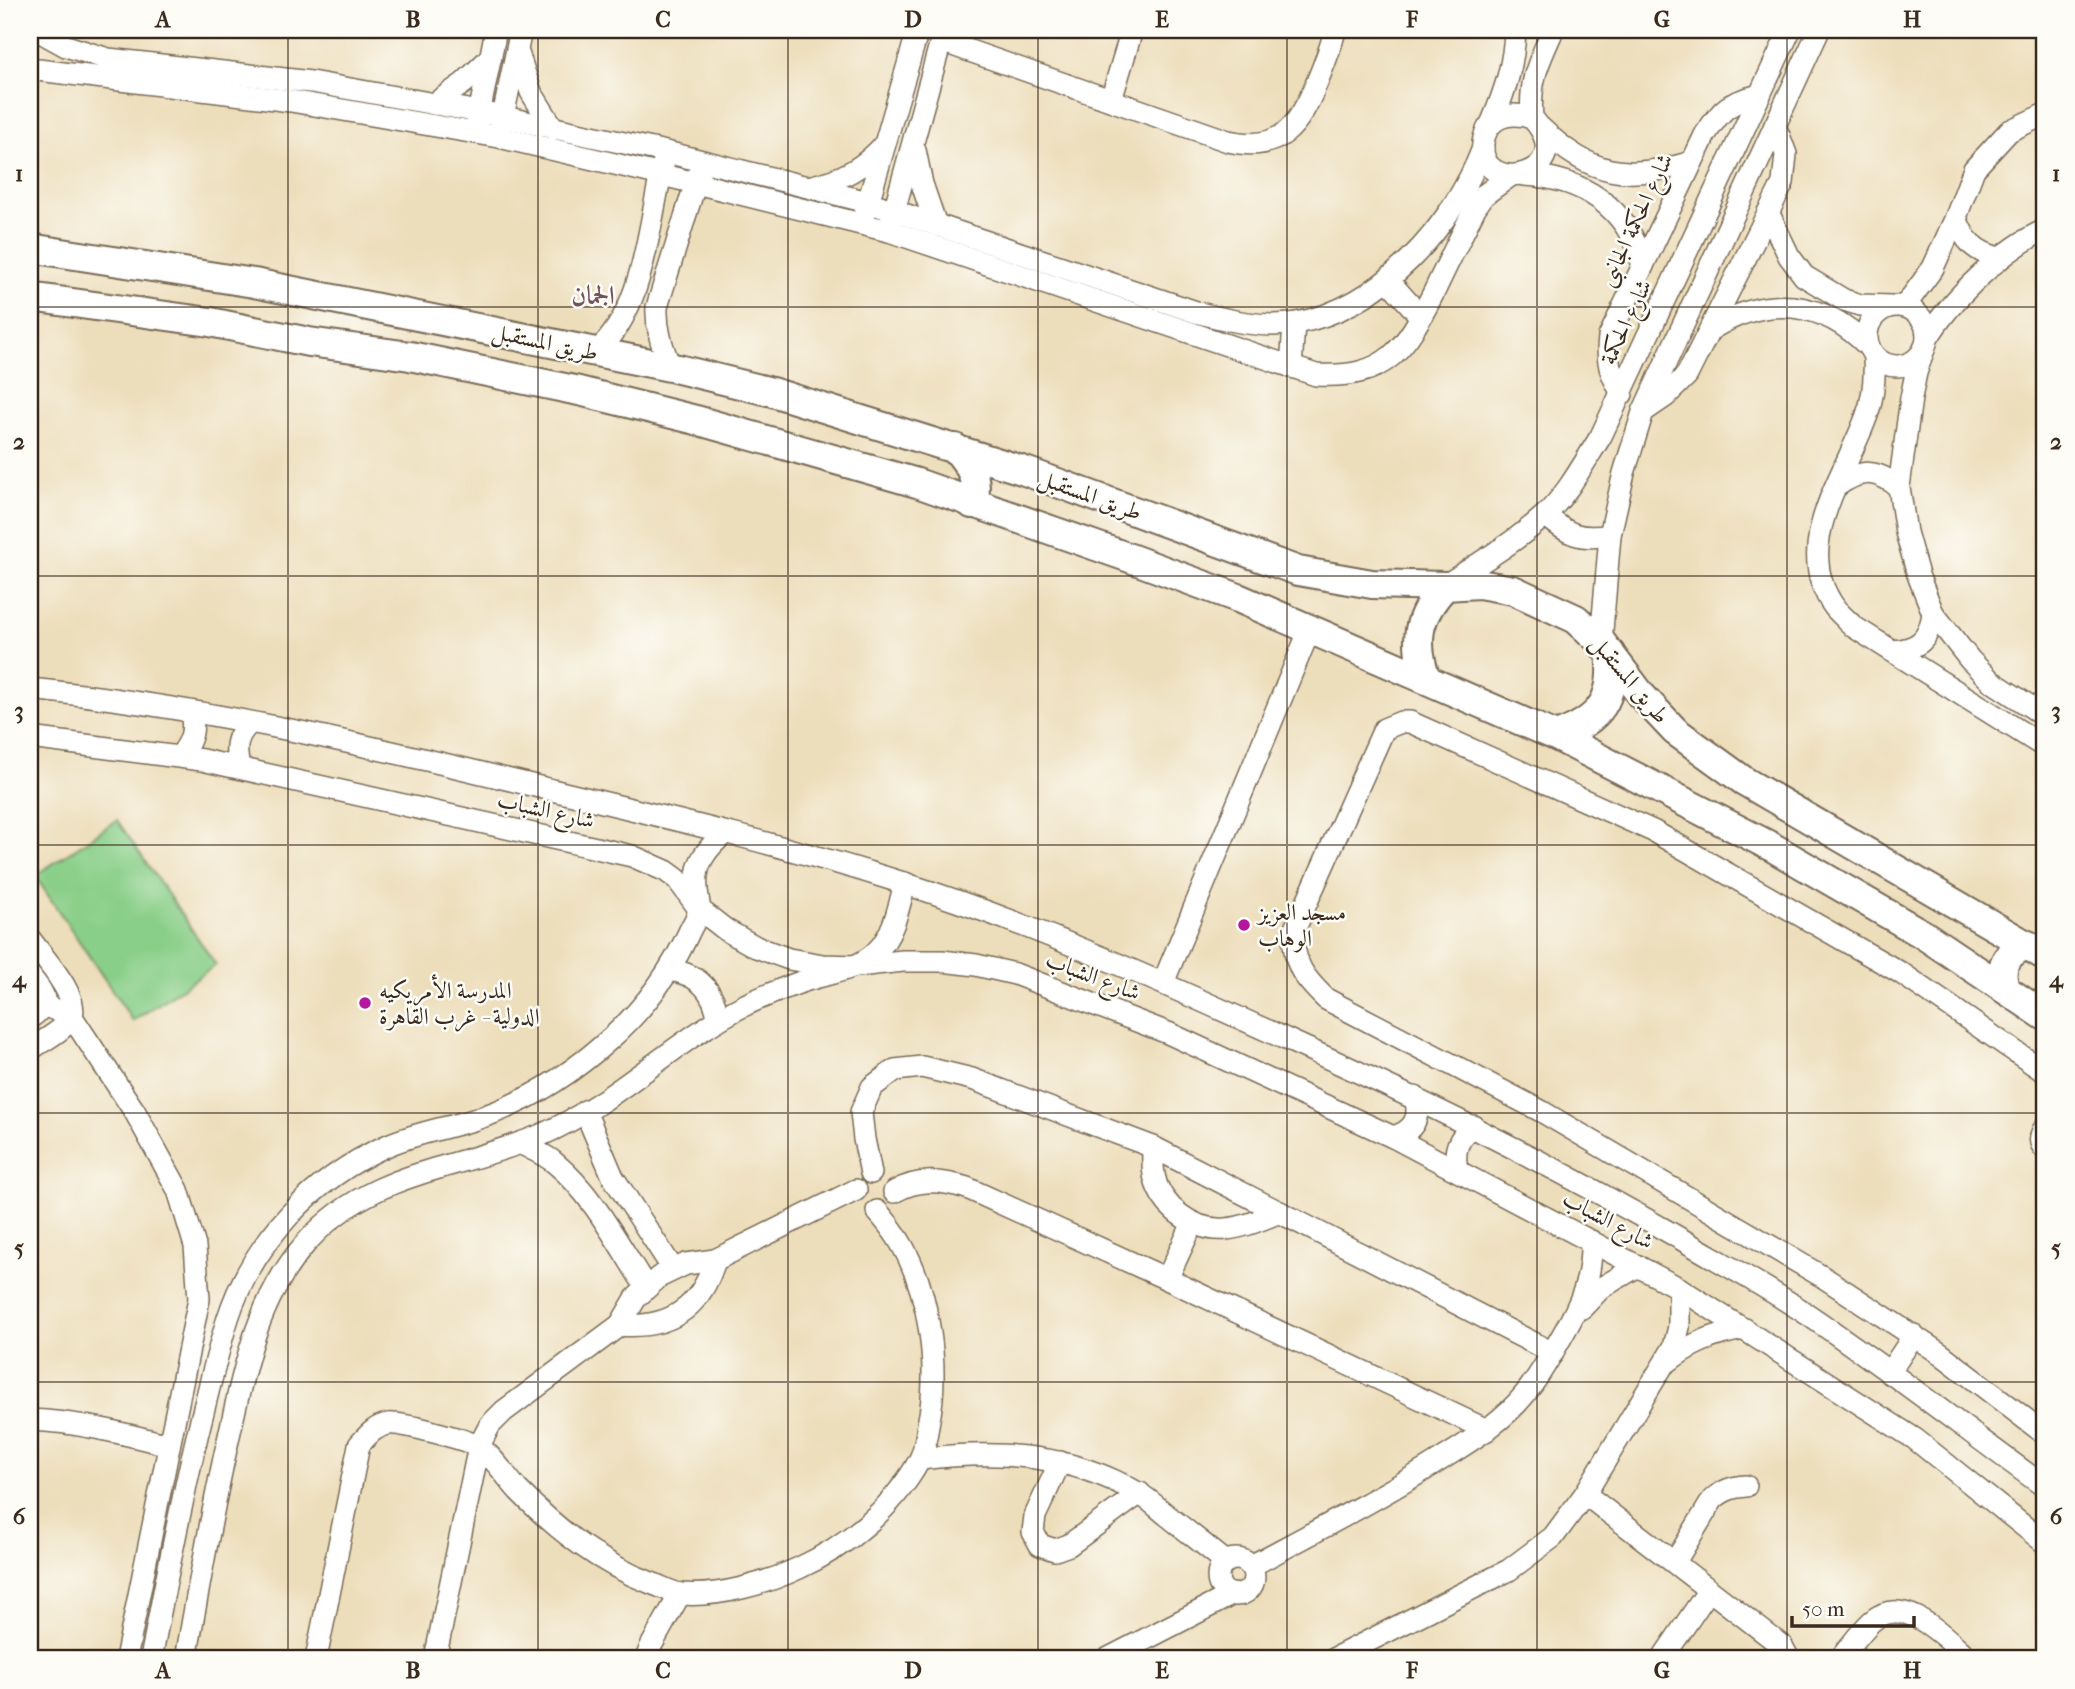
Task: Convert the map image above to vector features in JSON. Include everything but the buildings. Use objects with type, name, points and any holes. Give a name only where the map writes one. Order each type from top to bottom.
[{"type":"main road","name":"طريق المستقبل","points":[[30,248],[254,283],[670,367],[772,392],[1025,471],[1298,571],[1371,584],[1445,586],[1479,583],[1513,590],[1576,619],[1606,648],[1641,695],[1668,724],[1704,754],[1744,781],[2037,951]]},
{"type":"main road","points":[[154,316],[173,309],[178,300],[181,286],[174,271]]},
{"type":"main road","points":[[247,330],[242,321],[241,304],[247,289],[254,283]]},
{"type":"main road","name":"طريق المستقبل","points":[[30,297],[410,356],[579,391],[696,420],[917,483],[1130,558],[1238,598],[1556,736],[1772,847],[1924,935],[2045,1016]]},
{"type":"main road","points":[[955,448],[974,474],[976,490],[972,504]]},
{"type":"main road","points":[[1426,679],[1419,660],[1418,639],[1422,619],[1431,601],[1445,586]]},
{"type":"main road","points":[[1556,736],[1577,729],[1595,715],[1607,696],[1613,675],[1606,648]]},
{"type":"main road","points":[[2005,989],[2001,977],[2008,955],[2017,948],[2037,951]]},
{"type":"street","points":[[37,30],[66,47],[108,59],[311,82],[435,104],[478,122]]},
{"type":"street","points":[[478,122],[496,30]]},
{"type":"street","points":[[861,224],[918,30]]},
{"type":"street","points":[[1111,100],[1132,30]]},
{"type":"street","points":[[892,221],[943,35],[1111,100],[1245,145],[1263,144],[1281,137],[1295,125],[1306,109],[1335,30]]},
{"type":"street","points":[[30,69],[478,122],[660,174],[861,224],[892,221],[936,225],[1227,320],[1294,324],[1344,307],[1388,280],[1423,247],[1468,180],[1483,148],[1485,134],[1509,78],[1514,55],[1515,30]]},
{"type":"street","points":[[501,127],[554,129],[666,152],[868,201],[892,221],[1291,367],[1316,375],[1342,377],[1367,371],[1390,358],[1409,340],[1475,208],[1496,184],[1536,167],[1544,156],[1546,142],[1536,123],[1533,76],[1553,30]]},
{"type":"street","points":[[1606,648],[1610,535],[1624,473],[1643,412],[1814,39],[1827,30]]},
{"type":"street","name":"شارع الحكمة","points":[[1445,586],[1546,515],[1601,436],[1789,31]]},
{"type":"street","points":[[501,127],[519,40]]},
{"type":"street","points":[[519,40],[531,92],[554,129]]},
{"type":"street","points":[[435,104],[464,83],[491,57]]},
{"type":"street","name":"شارع الحكمة الجانبى","points":[[1622,394],[1609,370],[1609,337],[1716,117],[1732,102],[1760,95]]},
{"type":"street","points":[[1492,122],[1504,115],[1518,114],[1536,123],[1572,156],[1605,170],[1635,173],[1664,170],[1692,162]]},
{"type":"street","points":[[2045,114],[2009,131],[1974,169],[1933,268],[1898,307],[1883,310],[1874,317],[1869,326],[1867,337],[1875,376],[1870,406],[1819,529],[1816,556],[1822,583],[1835,607],[1854,627],[2045,747]]},
{"type":"street","points":[[1643,412],[1666,396],[1687,375],[1783,183],[1786,154],[1775,125]]},
{"type":"street","points":[[809,187],[853,173],[887,142]]},
{"type":"street","points":[[914,142],[922,184],[936,225]]},
{"type":"street","points":[[1483,148],[1487,161],[1497,172],[1545,176],[1565,181],[1612,208],[1627,225],[1638,244],[1643,266]]},
{"type":"street","points":[[595,353],[618,328],[631,303],[666,152]]},
{"type":"street","points":[[670,367],[659,338],[657,307],[703,162]]},
{"type":"street","points":[[1768,212],[1789,256],[1804,276],[1844,300],[1876,307],[1898,307],[1914,311],[1922,318],[1926,328],[1926,344],[1911,398],[1899,487],[1906,532],[1919,575],[1933,613],[1950,638],[1991,681],[2045,716]]},
{"type":"street","points":[[1956,217],[1961,232],[1971,245],[1984,254],[1999,258]]},
{"type":"street","points":[[1709,331],[1732,316],[1759,307],[1786,305],[1831,318],[1858,336],[1884,363],[1907,365],[1917,359],[1943,315],[1999,258],[2045,230]]},
{"type":"street","points":[[1388,280],[1421,317]]},
{"type":"street","points":[[1291,367],[1294,324]]},
{"type":"street","points":[[1837,486],[1851,476],[1868,472],[1885,477],[1899,487]]},
{"type":"street","points":[[1546,515],[1559,527],[1575,535],[1592,538],[1610,535]]},
{"type":"street","points":[[1892,651],[1908,650],[1922,642],[1931,629],[1933,613]]},
{"type":"street","points":[[1163,983],[1310,629]]},
{"type":"street","name":"شارع الشباب","points":[[30,689],[191,712],[299,731],[465,769],[725,833],[905,883],[1034,930],[1163,983],[1415,1097],[1619,1203],[1802,1311],[2045,1487]]},
{"type":"street","points":[[180,756],[193,736],[191,712]]},
{"type":"street","points":[[2045,1072],[1901,973],[1653,831],[1410,722],[1401,722],[1384,729],[1293,933],[1298,966],[1310,984],[1326,999],[1541,1111],[1812,1270],[1914,1335],[2045,1434]]},
{"type":"street","points":[[239,767],[237,741],[242,730],[250,723]]},
{"type":"street","name":"شارع الشباب","points":[[30,738],[180,756],[239,767],[632,856],[655,865],[677,879],[699,909],[726,930],[756,947],[789,959],[823,965],[857,966],[903,961],[942,961],[976,965],[1015,974],[1168,1033],[1393,1137],[1679,1287],[1915,1439],[2045,1543]]},
{"type":"street","points":[[151,1659],[183,1491],[228,1316],[247,1275],[279,1225],[307,1196],[344,1168],[388,1145],[472,1121],[542,1091],[609,1041],[629,1022],[670,970],[699,909],[696,884],[699,863],[709,846],[725,833]]},
{"type":"street","points":[[186,1659],[215,1494],[244,1366],[257,1325],[282,1277],[306,1243],[359,1199],[397,1180],[522,1144],[556,1129],[718,1019],[781,989],[857,966],[877,952],[891,932],[905,883]]},
{"type":"street","points":[[30,939],[68,991],[74,1007],[69,1021],[30,1049]]},
{"type":"street","points":[[670,970],[691,975],[700,981],[713,998],[718,1019]]},
{"type":"street","points":[[30,976],[43,993],[36,1012],[69,1021],[135,1112],[167,1170],[189,1220],[195,1246],[199,1300],[126,1659]]},
{"type":"street","points":[[871,1173],[861,1112],[872,1087],[895,1070],[922,1067],[972,1079],[1153,1147],[1553,1353]]},
{"type":"street","points":[[1393,1137],[1406,1133],[1415,1123],[1419,1110],[1415,1097]]},
{"type":"street","points":[[585,1111],[612,1177],[673,1269]]},
{"type":"street","points":[[1457,1169],[1456,1149],[1459,1140],[1474,1126]]},
{"type":"street","points":[[2045,1128],[2040,1141],[2045,1149]]},
{"type":"street","points":[[522,1144],[553,1161],[568,1175],[646,1287]]},
{"type":"street","points":[[1153,1147],[1155,1180],[1169,1207],[1192,1225],[1220,1231],[1248,1225],[1280,1212]]},
{"type":"street","points":[[871,1173],[887,1177],[892,1184],[892,1201],[886,1208],[869,1210],[857,1199],[858,1183],[871,1173]]},
{"type":"street","points":[[894,1192],[907,1184],[927,1181],[947,1182],[967,1188],[1487,1430]]},
{"type":"street","points":[[435,1659],[479,1446],[490,1425],[504,1411],[620,1325],[631,1305],[646,1287],[673,1269],[700,1261],[715,1260],[856,1191]]},
{"type":"street","points":[[597,1213],[625,1195]]},
{"type":"street","points":[[316,1659],[359,1445],[370,1432],[386,1424],[403,1424],[479,1446],[547,1520],[587,1551],[632,1576],[680,1594],[728,1591],[763,1582],[819,1559],[859,1532],[893,1497],[921,1459],[932,1392],[929,1325],[918,1282],[900,1241],[877,1210]]},
{"type":"street","points":[[1167,1279],[1192,1225]]},
{"type":"street","points":[[1251,1566],[1414,1477],[1487,1430],[1524,1395],[1572,1320],[1588,1282],[1591,1241]]},
{"type":"street","points":[[620,1325],[638,1327],[656,1324],[673,1318],[688,1308],[709,1278],[715,1260]]},
{"type":"street","points":[[1572,1320],[1601,1288],[1638,1266]]},
{"type":"street","points":[[1333,1659],[1509,1570],[1553,1537],[1585,1494],[1674,1347],[1681,1307],[1679,1287]]},
{"type":"street","points":[[1664,1364],[1682,1350],[1702,1340],[1745,1328]]},
{"type":"street","points":[[1889,1373],[1914,1335]]},
{"type":"street","points":[[30,1420],[64,1421],[99,1427],[169,1445]]},
{"type":"street","points":[[921,1459],[967,1453],[1014,1454],[1060,1462],[1101,1475],[1140,1493],[1226,1562]]},
{"type":"street","points":[[1060,1462],[1035,1516],[1033,1532],[1040,1545],[1055,1550],[1069,1545],[1140,1493]]},
{"type":"street","points":[[1675,1562],[1713,1499],[1722,1492],[1746,1486]]},
{"type":"street","points":[[1585,1494],[1782,1646],[1789,1659]]},
{"type":"street","points":[[1239,1559],[1251,1566],[1254,1580],[1251,1586],[1240,1594],[1226,1591],[1220,1585],[1219,1576],[1226,1562],[1239,1559]]},
{"type":"street","points":[[1662,1659],[1709,1590]]},
{"type":"street","points":[[646,1659],[680,1594]]},
{"type":"street","points":[[1107,1659],[1233,1594]]},
{"type":"street","points":[[1840,1659],[1874,1620],[1892,1612],[1912,1614],[1970,1659]]},
{"type":"green space","points":[[117,820],[216,965],[133,1021],[35,876]]},
{"type":"place","name":"مسجد العزيز الوهاب","points":[[1244,925]]},
{"type":"place","name":"المدرسة الأمريكيه الدولية - غرب القاهرة","points":[[365,1003]]},
{"type":"district","name":"الجمان","points":[[593,295]]}]
